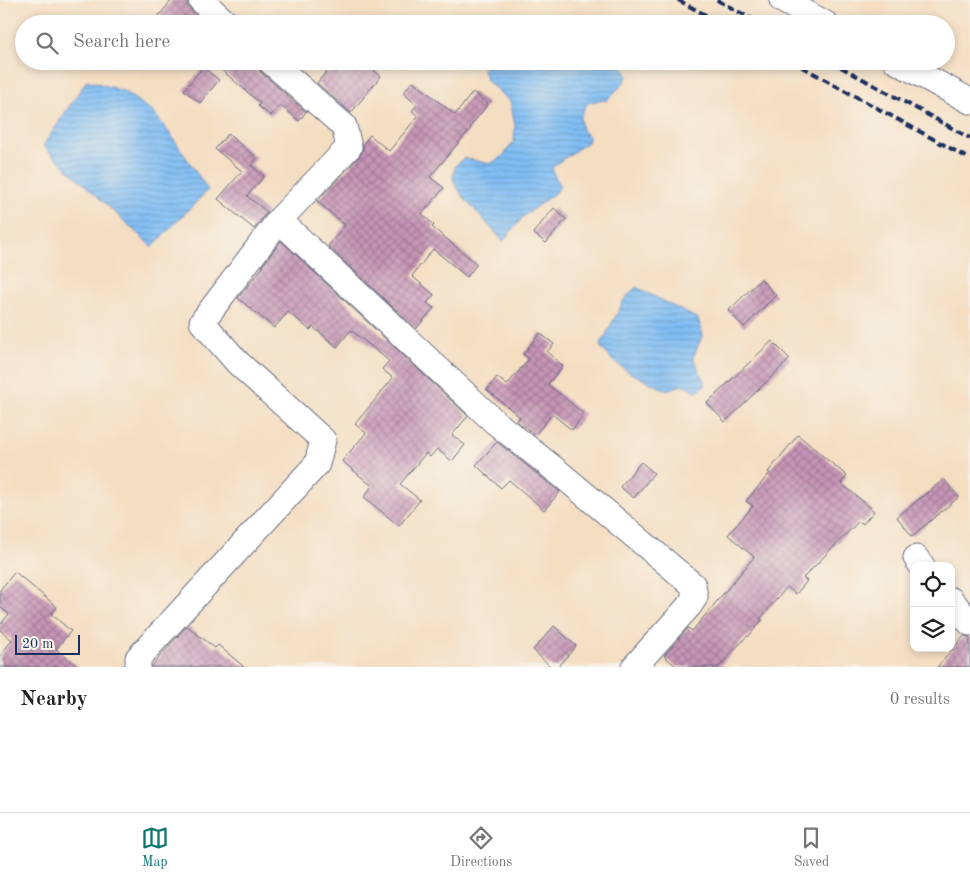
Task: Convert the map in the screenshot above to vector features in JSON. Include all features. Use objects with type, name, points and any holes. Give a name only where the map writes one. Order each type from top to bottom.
[{"type":"street","points":[[201,0],[218,15]]},
{"type":"street","points":[[782,0],[810,15]]},
{"type":"street","points":[[138,667],[138,658],[317,464],[323,440],[238,362],[202,322],[279,220],[349,147],[344,126],[280,70]]},
{"type":"street","points":[[913,70],[970,101]]},
{"type":"street","points":[[279,220],[495,422],[563,476],[693,585],[695,597],[689,606],[634,667]]},
{"type":"street","points":[[955,605],[970,623]]},
{"type":"water","points":[[483,70],[625,70],[627,77],[607,100],[589,102],[585,107],[580,118],[582,130],[590,138],[585,144],[552,168],[560,185],[557,191],[524,216],[503,241],[466,200],[453,179],[455,166],[464,158],[490,164],[503,156],[514,141],[515,125],[510,101],[487,81]]},
{"type":"water","points":[[87,80],[123,91],[153,112],[208,190],[152,247],[43,146]]},
{"type":"water","points":[[636,287],[698,319],[703,335],[693,357],[706,385],[696,391],[683,385],[666,390],[632,374],[612,360],[600,346],[622,302]]},
{"type":"building","points":[[172,0],[187,0],[187,5],[196,15],[160,15]]},
{"type":"building","points":[[201,70],[207,70],[219,80],[200,103],[184,90]]},
{"type":"building","points":[[222,70],[260,70],[306,112],[299,121],[280,105],[271,116],[258,106],[260,103]]},
{"type":"building","points":[[328,70],[374,70],[381,76],[351,113],[317,83]]},
{"type":"building","points":[[413,81],[455,115],[473,92],[488,104],[471,128],[430,177],[444,188],[422,214],[434,225],[432,227],[477,264],[467,277],[433,249],[412,276],[434,295],[427,303],[434,308],[416,329],[328,246],[345,225],[317,201],[359,157],[363,150],[363,144],[370,135],[389,151],[418,116],[412,111],[417,105],[403,93]]},
{"type":"building","points":[[228,134],[257,158],[251,165],[264,176],[247,196],[267,212],[254,229],[218,199],[242,171],[215,149]]},
{"type":"building","points":[[554,208],[566,219],[546,243],[533,233]]},
{"type":"building","points":[[281,241],[468,416],[452,435],[465,445],[452,461],[437,449],[430,457],[426,453],[400,484],[420,500],[399,526],[364,497],[372,486],[342,461],[366,433],[355,424],[393,378],[382,369],[389,361],[351,330],[337,347],[313,327],[310,330],[288,312],[274,328],[238,298]]},
{"type":"building","points":[[761,279],[776,295],[744,327],[728,311]]},
{"type":"building","points":[[540,333],[554,344],[547,352],[563,366],[548,384],[584,414],[572,430],[552,414],[535,435],[517,421],[520,417],[487,390],[497,377],[507,385],[529,359],[523,354]]},
{"type":"building","points":[[772,341],[790,359],[725,422],[707,403]]},
{"type":"building","points":[[798,435],[847,476],[841,483],[874,511],[863,524],[859,521],[803,578],[807,581],[796,594],[787,587],[760,619],[762,620],[748,637],[719,667],[677,667],[664,656],[688,628],[692,631],[754,557],[728,535],[753,506],[746,501],[770,473],[768,472]]},
{"type":"building","points":[[497,442],[560,492],[544,510],[509,480],[501,488],[476,465]]},
{"type":"building","points":[[641,462],[654,473],[634,498],[620,487]]},
{"type":"building","points":[[944,479],[959,497],[912,536],[897,517]]},
{"type":"building","points":[[15,572],[57,607],[51,614],[71,631],[56,649],[78,667],[0,667],[0,656],[12,640],[0,630],[0,625],[9,614],[0,607],[0,590]]},
{"type":"building","points":[[187,626],[215,648],[218,645],[244,667],[152,667]]},
{"type":"building","points":[[554,626],[576,646],[558,667],[551,667],[533,650]]},
{"type":"building","points":[[964,636],[970,637],[970,667],[937,667],[950,652],[955,652],[955,646]]},
{"type":"railway","points":[[678,0],[706,15]]},
{"type":"railway","points":[[717,0],[744,15]]},
{"type":"railway","points":[[807,70],[970,159]]},
{"type":"railway","points":[[846,70],[970,138]]}]
